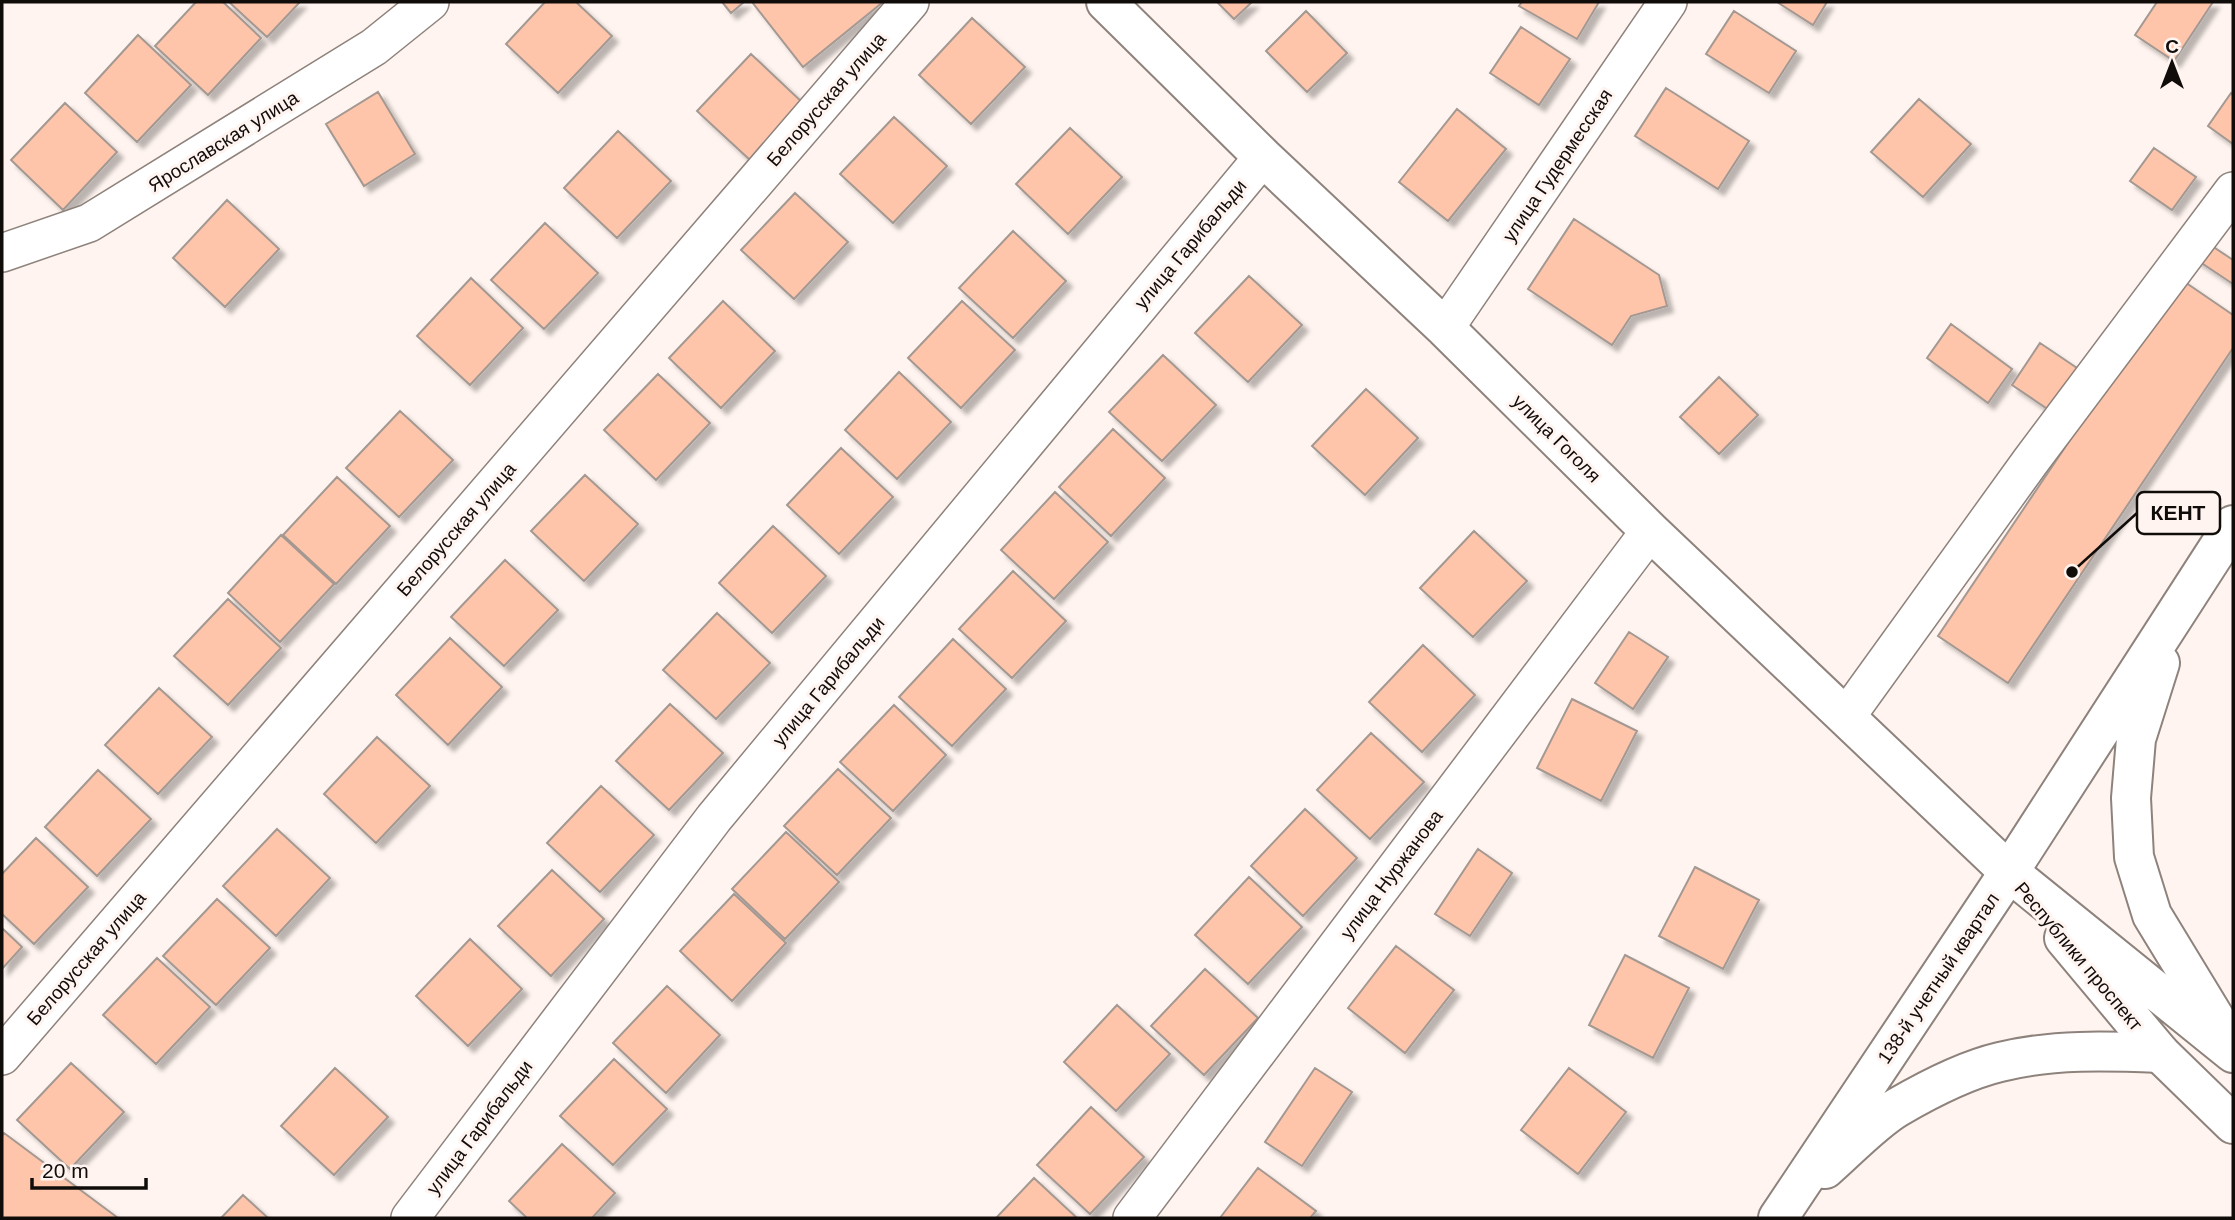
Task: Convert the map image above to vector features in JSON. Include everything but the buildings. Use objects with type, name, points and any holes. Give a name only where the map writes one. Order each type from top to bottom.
[{"type":"main road","name":"улица Гоголя","points":[[1106,2],[1263,157],[1446,328],[1650,531],[2009,872]]},
{"type":"main road","name":"138-й учетный квартал","points":[[1783,1209],[2009,872],[2233,525]]},
{"type":"main road","points":[[2174,617],[2136,739],[2131,798],[2134,857],[2152,915],[2233,1048]]},
{"type":"main road","name":"Республики проспект","points":[[2009,872],[2160,1052],[2233,1124]]},
{"type":"main road","name":"Республики проспект","points":[[2009,872],[2233,1053]]},
{"type":"main road","points":[[1783,1209],[1896,1108],[1956,1078],[1999,1062],[2043,1054],[2160,1052]]},
{"type":"street","name":"Ярославская улица","points":[[2,253],[89,223],[374,47],[430,2]]},
{"type":"street","name":"Белорусская улица","points":[[2,1056],[910,2]]},
{"type":"street","name":"улица Гудермесская","points":[[1446,328],[1668,2]]},
{"type":"street","name":"улица Гарибальди","points":[[410,1218],[714,818],[1263,157]]},
{"type":"street","points":[[1846,717],[2030,462],[2233,191]]},
{"type":"street","name":"улица Нуржанова","points":[[1132,1218],[1650,531]]},
{"type":"place","name":"КЕНТ","points":[[2072,572]]}]
